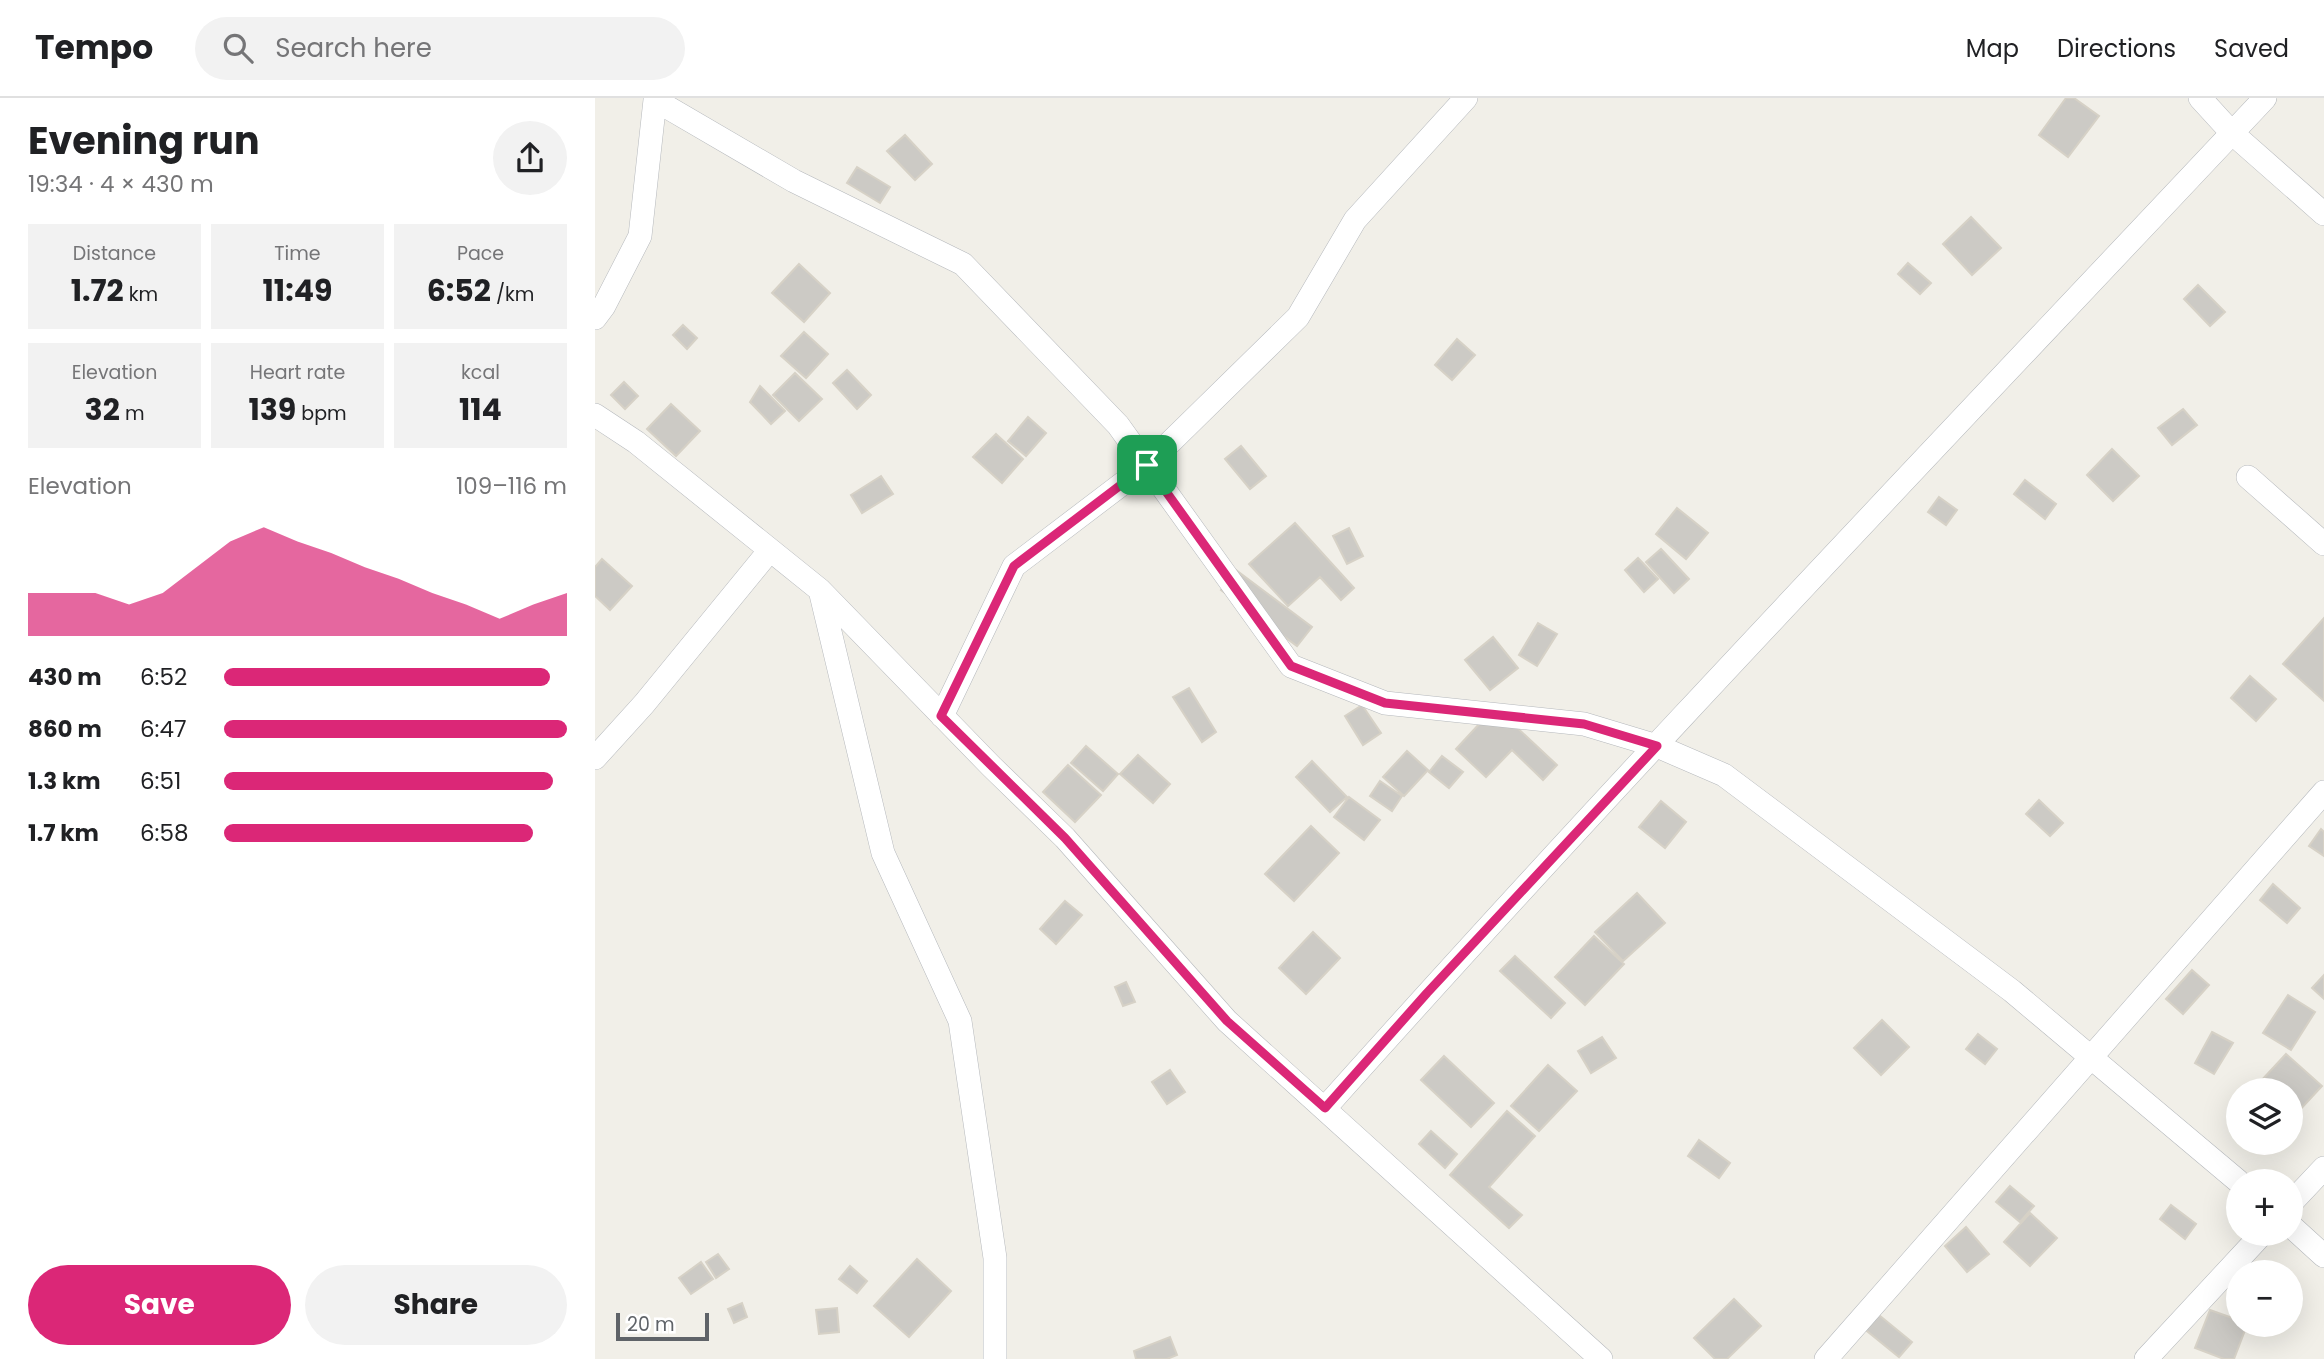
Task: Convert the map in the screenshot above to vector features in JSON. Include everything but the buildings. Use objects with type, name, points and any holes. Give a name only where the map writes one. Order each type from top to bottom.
[{"type":"street","points":[[941,716],[1014,566],[1147,465],[1298,317],[1355,220],[1465,98]]},
{"type":"street","points":[[2200,98],[2232,133],[2324,214]]},
{"type":"street","points":[[1325,1108],[1427,993],[2265,98]]},
{"type":"street","points":[[595,318],[604,306],[640,236],[655,100],[794,181],[963,264],[1118,425],[1291,666],[1385,703],[1584,724],[1657,746],[1724,775],[2012,991],[2226,1171]]},
{"type":"street","points":[[595,415],[636,442],[820,590],[941,716],[1065,838],[1227,1021],[1601,1359]]},
{"type":"street","points":[[2248,477],[2324,544]]},
{"type":"street","points":[[595,758],[644,704],[770,550]]},
{"type":"street","points":[[820,590],[883,853],[960,1021],[995,1258],[995,1359]]},
{"type":"street","points":[[1826,1359],[2324,792]]},
{"type":"street","points":[[2303,1190],[2324,1168]]},
{"type":"street","points":[[2303,1237],[2324,1256]]},
{"type":"street","points":[[2145,1359],[2251,1246]]},
{"type":"route","points":[[1147,465],[1291,666],[1385,703],[1584,724],[1657,746],[1427,993],[1325,1108],[1227,1021],[1065,838],[941,716],[1014,566],[1147,465]]}]
